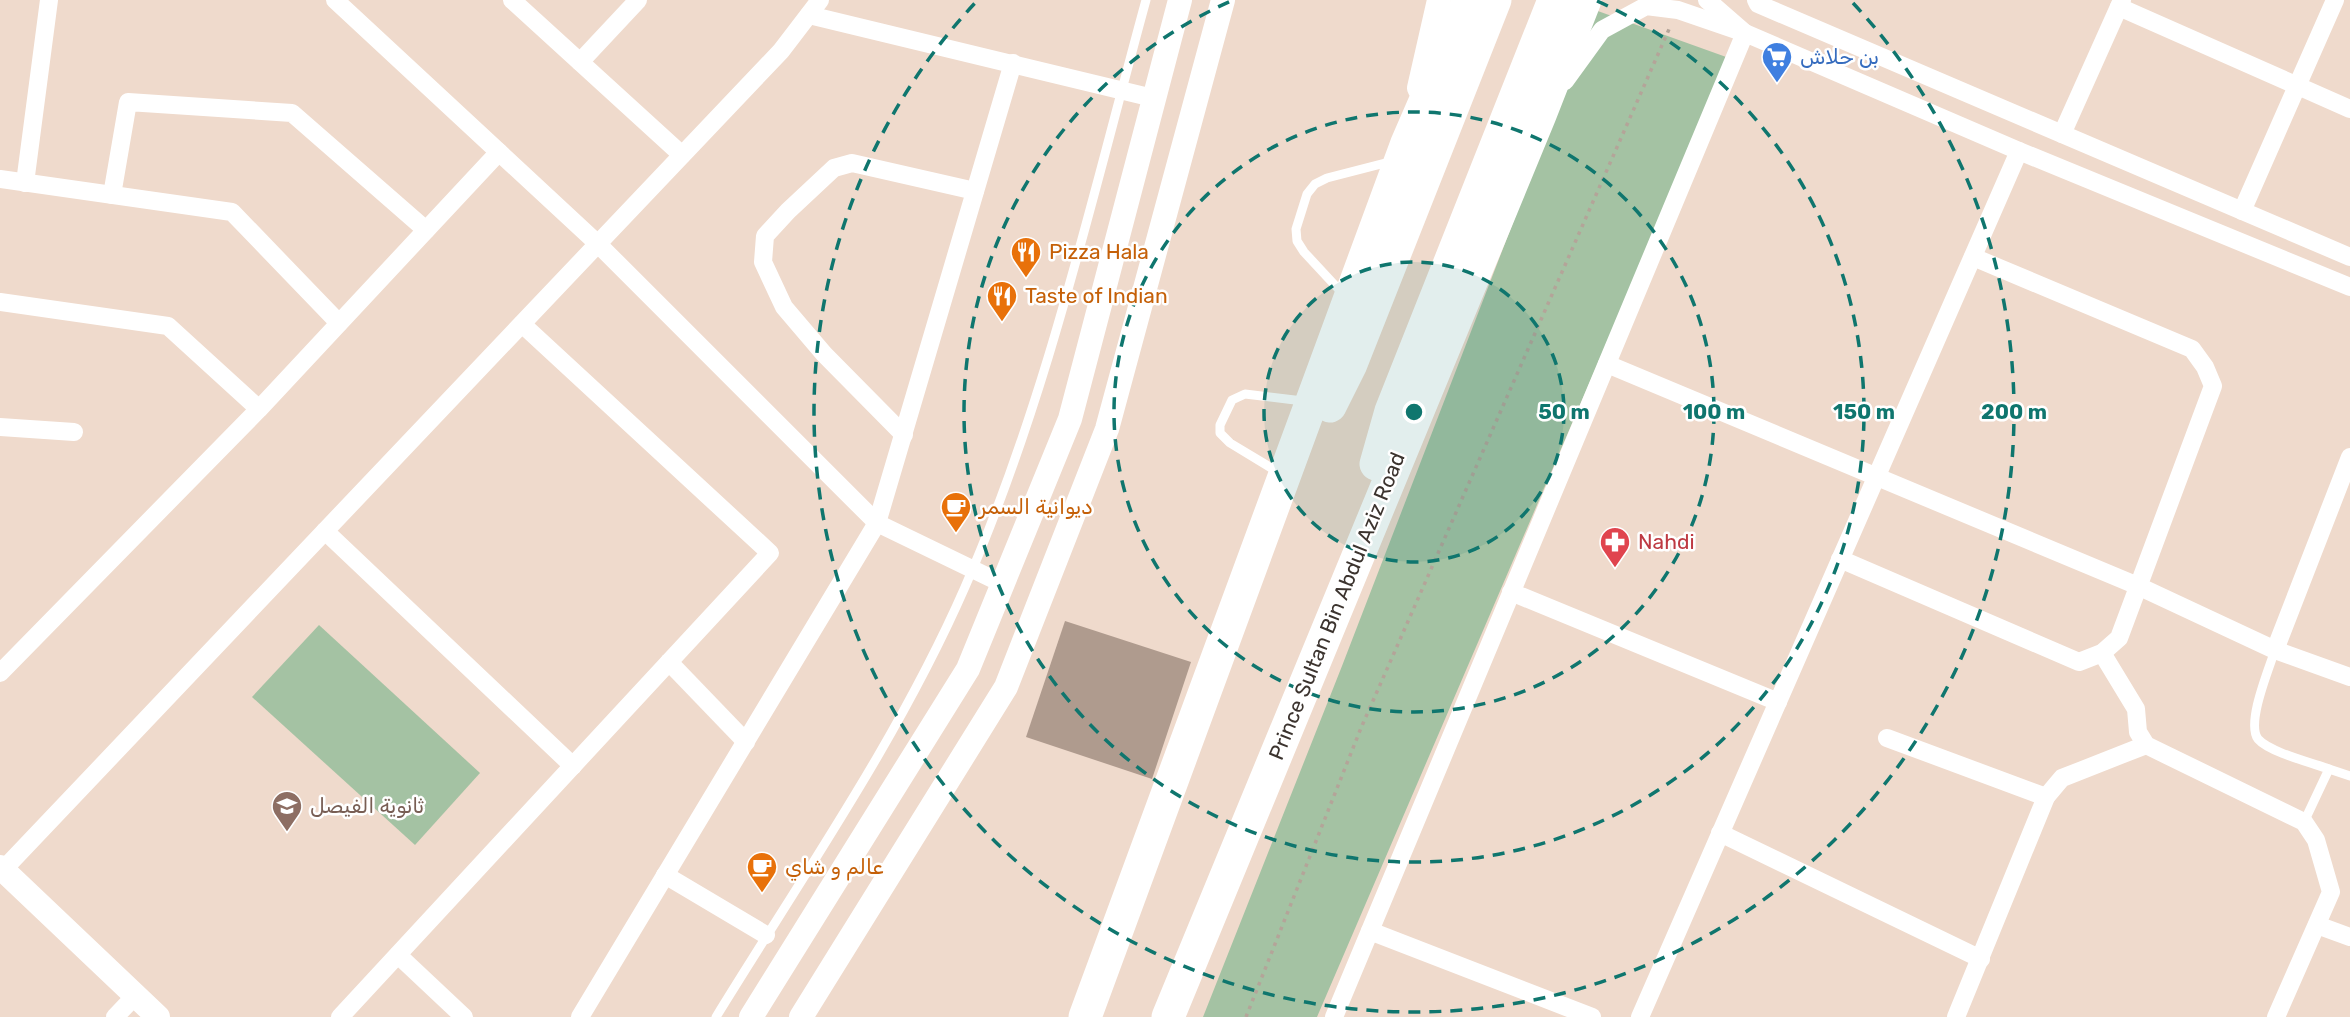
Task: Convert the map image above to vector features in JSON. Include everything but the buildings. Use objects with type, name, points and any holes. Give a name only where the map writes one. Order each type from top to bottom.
[{"type":"highway","points":[[1085,1017],[1404,151],[1469,0]]},
{"type":"highway","points":[[1253,563],[1351,364],[1495,0]]},
{"type":"highway","points":[[1332,618],[1391,411],[1555,0]]},
{"type":"highway","name":"Prince Sultan Bin Abdul Aziz Road","points":[[1168,1017],[1585,0]]},
{"type":"street","points":[[25,183],[49,0]]},
{"type":"street","points":[[335,0],[598,244],[877,523],[1003,584]]},
{"type":"street","points":[[512,0],[682,155]]},
{"type":"street","points":[[580,62],[638,0]]},
{"type":"street","points":[[751,1017],[968,669],[1070,419],[1180,0]]},
{"type":"street","points":[[801,1017],[1006,687],[1107,429],[1223,0]]},
{"type":"street","points":[[1404,151],[1439,0]]},
{"type":"street","points":[[1707,0],[1745,33]]},
{"type":"street","points":[[2242,211],[2335,0]]},
{"type":"street","points":[[1758,2],[2350,257]]},
{"type":"street","points":[[2062,134],[2121,4],[2350,109]]},
{"type":"street","points":[[1540,115],[1602,30],[1646,6],[1678,9],[1745,33],[2019,151],[2350,287]]},
{"type":"street","points":[[158,1017],[2,868],[781,51],[815,7],[1013,63],[1153,98]]},
{"type":"street","points":[[1334,1017],[1745,33]]},
{"type":"street","points":[[580,1017],[877,523],[1013,63]]},
{"type":"street","points":[[113,195],[128,102],[292,113],[426,230]]},
{"type":"street","points":[[1640,1017],[2019,151]]},
{"type":"street","points":[[0,673],[259,409],[499,152]]},
{"type":"street","points":[[904,435],[824,354],[784,307],[763,262],[765,236],[834,168],[852,163],[975,191]]},
{"type":"street","points":[[0,179],[232,212],[339,323]]},
{"type":"street","points":[[1840,559],[2079,662],[2102,653],[2119,638],[2213,386],[2205,366],[2192,349],[1973,257]]},
{"type":"street","points":[[0,302],[168,326],[259,409]]},
{"type":"street","points":[[340,1017],[770,553],[522,324]]},
{"type":"street","points":[[1607,364],[2138,586],[2275,650],[2350,677]]},
{"type":"street","points":[[0,427],[74,432]]},
{"type":"street","points":[[2275,650],[2350,457]]},
{"type":"street","points":[[325,531],[573,766]]},
{"type":"street","points":[[1511,592],[1778,702]]},
{"type":"street","points":[[2102,653],[2136,709],[2138,732],[2146,745],[2304,822],[2316,840],[2331,892],[2276,1017]]},
{"type":"street","points":[[669,662],[746,741]]},
{"type":"street","points":[[1887,738],[2046,797]]},
{"type":"street","points":[[1956,1017],[2046,797],[2062,778],[2146,745]]},
{"type":"street","points":[[1720,834],[1981,959]]},
{"type":"street","points":[[665,875],[766,935]]},
{"type":"street","points":[[2317,925],[2350,937]]},
{"type":"street","points":[[1370,930],[1592,1017]]},
{"type":"street","points":[[398,955],[464,1017]]},
{"type":"street","points":[[115,1017],[135,996]]},
{"type":"lane","points":[[716,1017],[908,706],[971,570],[1037,398],[1146,0]]},
{"type":"lane","points":[[1349,301],[1297,241],[1296,229],[1307,194],[1315,184],[1327,178],[1404,151]]},
{"type":"lane","points":[[1285,476],[1230,443],[1220,433],[1220,425],[1232,400],[1245,394],[1312,401]]},
{"type":"lane","points":[[2275,650],[2253,722],[2258,739],[2272,748],[2350,776]]},
{"type":"lane","points":[[2304,822],[2329,769]]},
{"type":"path","points":[[1246,1017],[1361,728],[1678,9]]},
{"type":"green space","points":[[1595,10],[1729,58],[1317,1017],[1203,1017],[1342,666]]},
{"type":"green space","points":[[319,625],[480,773],[415,845],[252,697]]},
{"type":"place","name":"بن حلاش","points":[[1777,84]]},
{"type":"place","name":"Pizza Hala","points":[[1026,279]]},
{"type":"place","name":"Taste of Indian","points":[[1002,323]]},
{"type":"place","name":"ديوانية السمر","points":[[956,534]]},
{"type":"place","name":"Nahdi","points":[[1615,569]]},
{"type":"place","name":"ثانوية الفيصل","points":[[287,833]]},
{"type":"place","name":"عالم و شاي","points":[[762,894]]}]
